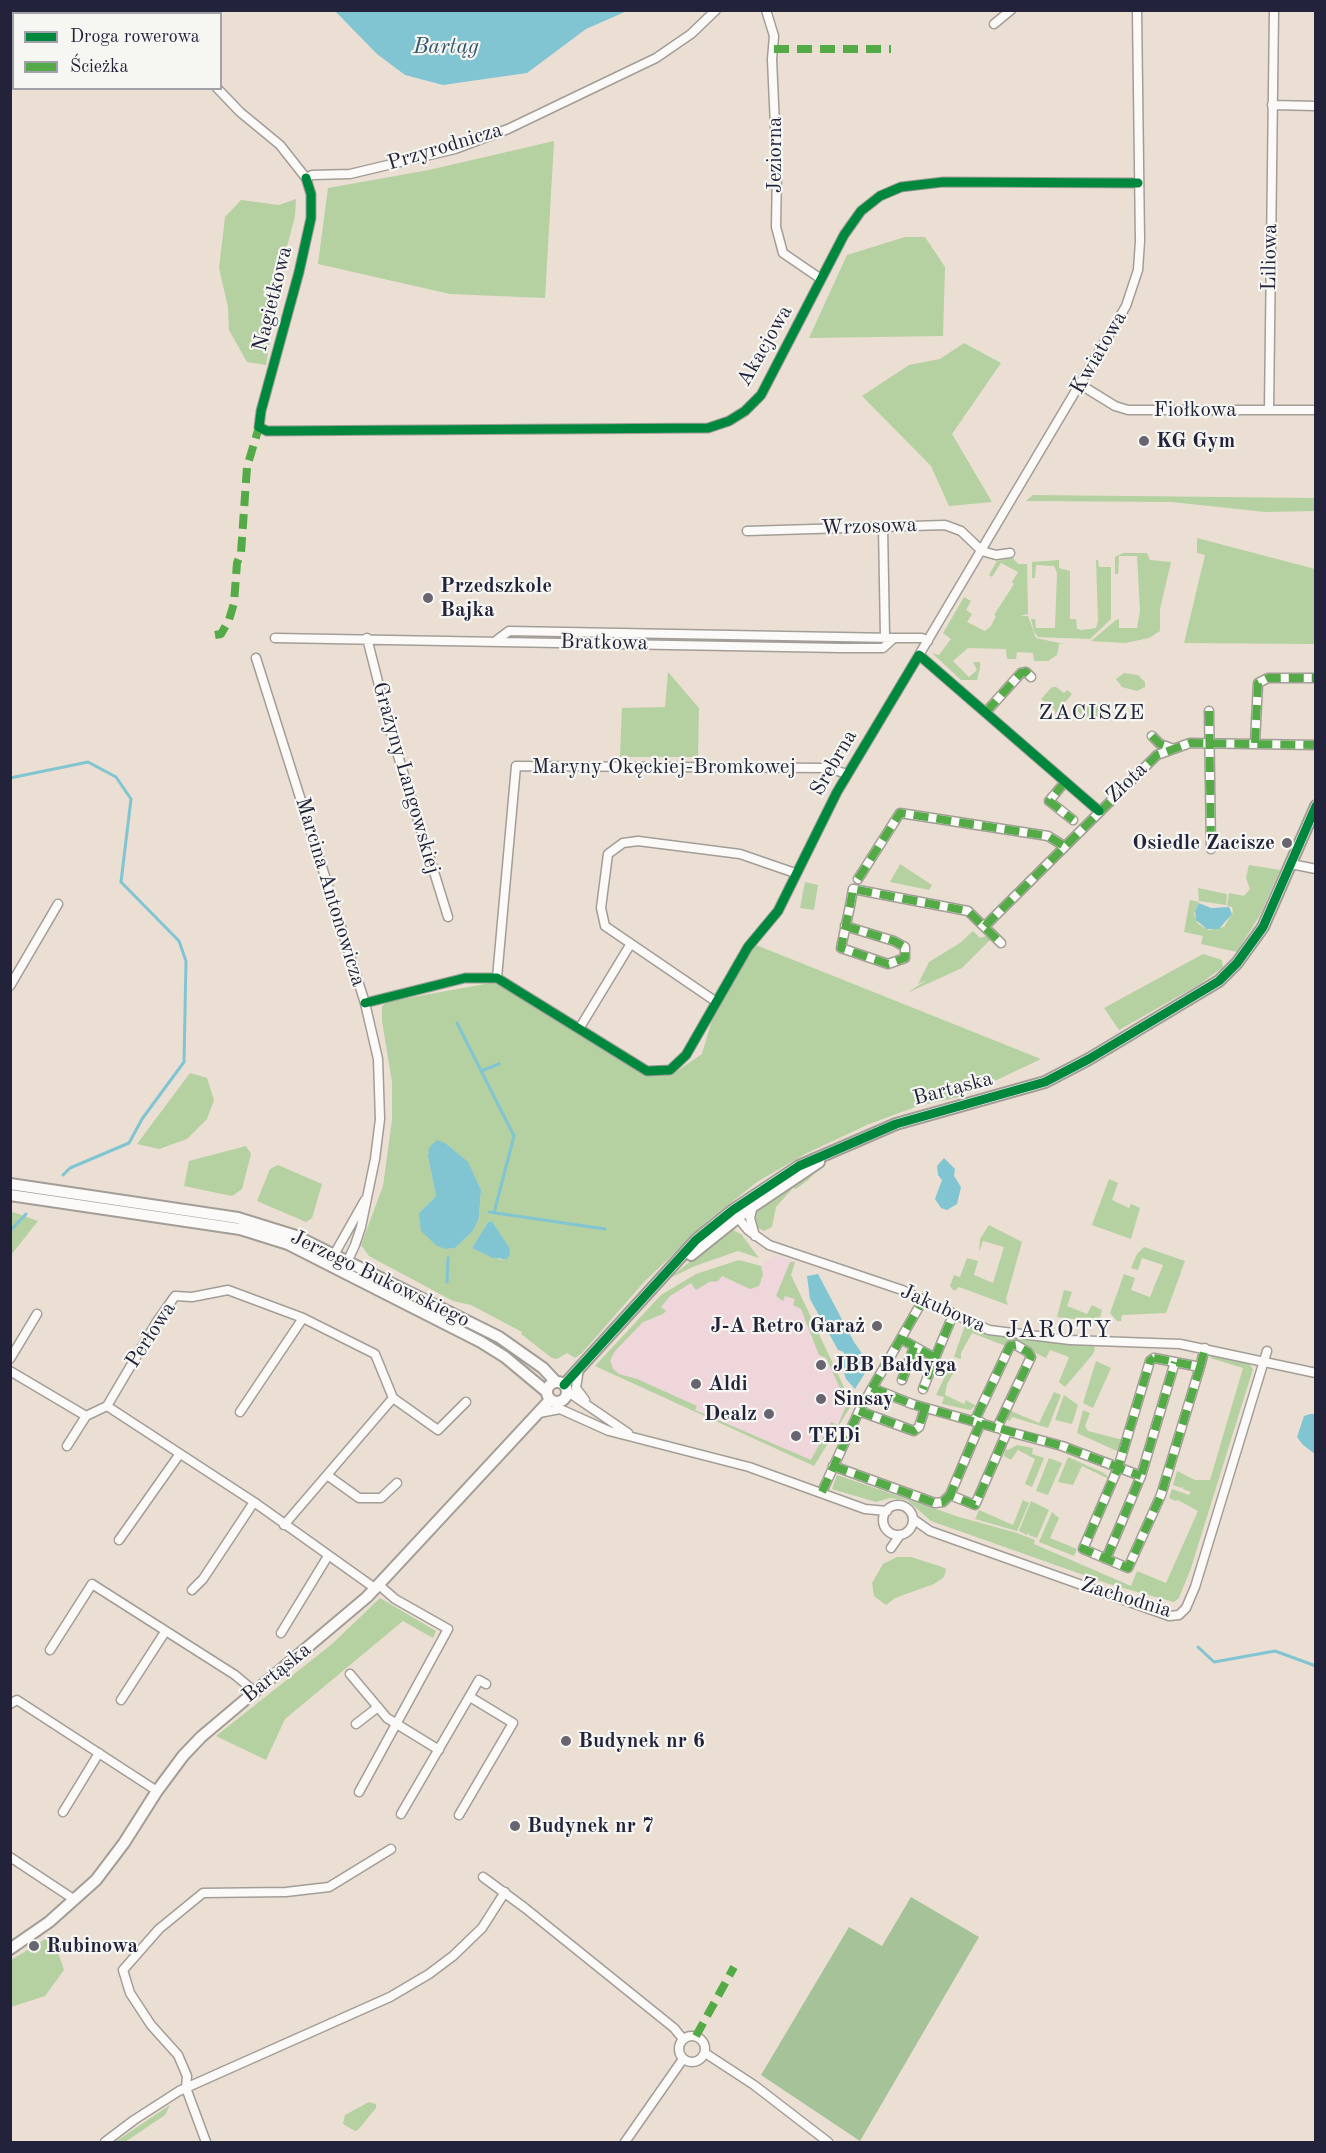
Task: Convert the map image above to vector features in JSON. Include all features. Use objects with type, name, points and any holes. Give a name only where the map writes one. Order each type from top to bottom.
[{"type":"street","name":"Przyrodnicza","points":[[306,178],[312,175],[358,172],[405,162],[455,149],[508,129],[656,58],[691,34],[716,10]]},
{"type":"street","name":"Jeziorna","points":[[766,10],[774,36],[772,59],[777,171],[776,227],[783,254],[822,279]]},
{"type":"street","points":[[994,24],[1011,10]]},
{"type":"street","name":"Kwiatowa","points":[[919,655],[1126,306],[1138,270],[1140,241],[1137,10]]},
{"type":"street","name":"Liliowa","points":[[1269,410],[1274,10]]},
{"type":"street","points":[[220,90],[240,112],[280,145],[306,178]]},
{"type":"street","points":[[1272,105],[1316,105]]},
{"type":"street","name":"Nagietkowa","points":[[259,428],[309,227],[311,194],[306,178]]},
{"type":"street","name":"Akacjowa","points":[[259,428],[267,431],[708,428],[729,421],[745,411],[761,395],[844,235],[861,211],[880,196],[901,187],[943,182],[1138,183]]},
{"type":"street","name":"Fiołkowa","points":[[1081,385],[1115,406],[1128,410],[1316,410]]},
{"type":"street","name":"Wrzosowa","points":[[747,531],[945,525],[961,531],[982,551]]},
{"type":"street","points":[[883,527],[889,638]]},
{"type":"street","points":[[982,551],[996,555],[1010,553]]},
{"type":"street","points":[[275,638],[496,641],[509,631],[922,638],[928,641]]},
{"type":"street","name":"Grażyny Langowskiej","points":[[367,638],[391,733],[448,917]]},
{"type":"street","points":[[919,655],[1099,811]]},
{"type":"street","name":"Srebrna","points":[[579,1029],[647,1071],[664,1072],[681,1063],[748,947],[778,910],[847,774],[919,655]]},
{"type":"street","name":"Marcina Antonowicza","points":[[256,658],[365,1003],[378,1059],[380,1119],[375,1159],[361,1227],[348,1260]]},
{"type":"street","points":[[986,712],[1021,673],[1026,672],[1031,676]]},
{"type":"street","points":[[1255,743],[1258,683],[1268,678],[1316,678]]},
{"type":"street","points":[[1209,711],[1211,849]]},
{"type":"street","points":[[1152,736],[1160,744],[1171,748]]},
{"type":"street","name":"Złota","points":[[985,926],[1157,755],[1190,742],[1316,745]]},
{"type":"street","name":"Maryny Okęckiej-Bromkowej","points":[[497,978],[516,766],[828,768],[847,774]]},
{"type":"street","points":[[1065,782],[1048,801],[1073,820]]},
{"type":"street","name":"Bartąska","points":[[563,1386],[664,1275],[735,1213],[806,1162],[896,1124],[1045,1082],[1089,1059],[1219,981],[1237,963],[1263,927],[1316,806]]},
{"type":"street","points":[[858,879],[900,813],[1048,836],[1064,846]]},
{"type":"street","points":[[715,1001],[605,926],[601,908],[608,854],[623,843],[638,841],[740,854],[795,873]]},
{"type":"street","points":[[1291,864],[1316,868]]},
{"type":"street","points":[[845,926],[894,941],[905,947],[904,958],[888,964],[841,948],[845,926],[854,889],[968,911],[1001,943]]},
{"type":"street","points":[[10,986],[58,904]]},
{"type":"street","points":[[365,1003],[465,978],[497,978],[579,1029],[630,945]]},
{"type":"street","name":"Bartąska","points":[[735,1213],[753,1205],[836,1149]]},
{"type":"street","name":"Jerzego Bukowskiego","points":[[10,1184],[238,1218],[296,1236],[335,1253],[499,1337],[543,1368],[563,1386]]},
{"type":"street","name":"Jerzego Bukowskiego","points":[[10,1196],[240,1229],[288,1244],[336,1266],[481,1342],[534,1379],[552,1398]]},
{"type":"street","name":"Marcina Antonowicza","points":[[335,1253],[365,1200]]},
{"type":"street","points":[[753,1205],[750,1218],[755,1236]]},
{"type":"street","name":"Jakubowa","points":[[735,1213],[755,1236],[769,1245],[923,1300],[975,1325],[998,1332],[1058,1339],[1153,1342],[1205,1348],[1316,1373]]},
{"type":"street","points":[[335,1253],[336,1266],[348,1260]]},
{"type":"street","name":"Perłowa","points":[[107,1406],[156,1323],[175,1296],[192,1297],[228,1290],[303,1318],[375,1354],[393,1398]]},
{"type":"street","points":[[822,1492],[872,1388],[923,1300]]},
{"type":"street","points":[[10,1359],[38,1314]]},
{"type":"street","points":[[240,1412],[303,1318]]},
{"type":"street","points":[[923,1389],[950,1322]]},
{"type":"street","points":[[901,1339],[935,1358]]},
{"type":"street","points":[[833,1466],[935,1503],[943,1502],[950,1495],[1010,1346],[1016,1345],[1028,1352],[1031,1357],[997,1428]]},
{"type":"street","points":[[902,1380],[914,1347]]},
{"type":"street","points":[[1200,1367],[1154,1358],[1150,1360],[1118,1468],[1083,1549],[1128,1568],[1160,1498],[1200,1367],[1205,1348]]},
{"type":"street","name":"Zachodnia","points":[[913,1519],[930,1531],[1169,1616],[1179,1615],[1186,1608],[1195,1587],[1267,1350]]},
{"type":"street","points":[[1106,1559],[1141,1476],[1175,1362]]},
{"type":"street","points":[[543,1368],[565,1374],[579,1369],[576,1388],[587,1403]]},
{"type":"street","points":[[10,1371],[86,1416]]},
{"type":"street","points":[[534,1379],[541,1395],[538,1413],[560,1409],[609,1431],[749,1467],[822,1492],[865,1509],[883,1522],[894,1536],[909,1530],[930,1531]]},
{"type":"street","points":[[577,1415],[552,1398],[550,1385],[563,1386],[633,1436]]},
{"type":"street","points":[[552,1398],[564,1401],[563,1386]]},
{"type":"street","points":[[872,1388],[925,1408],[1062,1446],[1141,1476]]},
{"type":"street","points":[[284,1525],[393,1398],[438,1430],[466,1402]]},
{"type":"street","name":"Bartąska","points":[[10,1949],[75,1900],[108,1866],[157,1791],[195,1743],[254,1691],[351,1613],[378,1587],[552,1398]]},
{"type":"street","points":[[67,1446],[86,1416],[107,1406],[254,1502],[328,1556],[395,1599],[448,1629],[359,1792]]},
{"type":"street","points":[[860,1411],[914,1431],[919,1427],[925,1408]]},
{"type":"street","points":[[950,1495],[975,1505],[1007,1432]]},
{"type":"street","points":[[119,1540],[179,1455]]},
{"type":"street","points":[[327,1475],[359,1498],[381,1498],[397,1483]]},
{"type":"street","points":[[192,1590],[203,1579],[254,1502]]},
{"type":"street","points":[[865,1509],[887,1511],[900,1506],[909,1510],[913,1519],[909,1530]]},
{"type":"street","points":[[883,1522],[887,1511]]},
{"type":"street","points":[[280,1633],[328,1556]]},
{"type":"street","points":[[50,1650],[92,1584],[235,1675],[254,1691]]},
{"type":"street","points":[[121,1700],[165,1632]]},
{"type":"street","points":[[350,1674],[397,1725],[439,1750]]},
{"type":"street","points":[[402,1814],[480,1680],[486,1684]]},
{"type":"street","points":[[459,1815],[515,1720],[470,1697]]},
{"type":"street","points":[[10,1704],[17,1700],[157,1791]]},
{"type":"street","points":[[356,1724],[378,1707]]},
{"type":"street","points":[[63,1812],[99,1754]]},
{"type":"street","points":[[206,2142],[186,2088],[187,2076],[178,2055],[151,2025],[130,1993],[123,1970],[144,1944],[187,1904],[203,1893],[286,1892],[329,1887],[392,1849]]},
{"type":"street","points":[[10,1857],[75,1900]]},
{"type":"street","points":[[483,1877],[505,1892],[674,2028],[683,2039]]},
{"type":"street","points":[[105,2142],[134,2120],[186,2088],[409,1986],[465,1945],[490,1919],[505,1892]]},
{"type":"street","points":[[692,2036],[700,2038],[705,2045],[705,2054],[696,2062],[683,2059],[679,2047],[683,2039],[692,2036]]},
{"type":"street","points":[[705,2054],[754,2085],[828,2142]]},
{"type":"street","points":[[625,2142],[683,2059]]},
{"type":"shaded area","points":[[776,1255],[795,1262],[791,1275],[852,1404],[814,1466],[595,1366],[661,1295],[696,1274],[739,1260],[759,1267]]},
{"type":"green space","points":[[554,141],[545,298],[450,294],[318,264],[328,188],[429,170]]},
{"type":"green space","points":[[296,199],[295,216],[283,262],[266,365],[247,362],[229,330],[228,307],[219,268],[225,217],[241,200],[279,205]]},
{"type":"green space","points":[[905,237],[925,237],[945,267],[943,336],[809,338],[847,255]]},
{"type":"green space","points":[[964,343],[1001,363],[952,434],[992,502],[949,506],[931,466],[862,396],[909,365],[940,359]]},
{"type":"green space","points":[[1033,495],[1315,498],[1315,511],[1265,512],[1172,502],[1026,501]]},
{"type":"green space","points":[[1197,538],[1315,569],[1315,644],[1184,643],[1205,555],[1197,553]]},
{"type":"green space","points":[[1123,553],[1147,553],[1150,560],[1171,562],[1160,609],[1160,631],[1149,638],[1125,643],[1091,641],[1119,619],[1119,628],[1137,628],[1140,611],[1137,556],[1119,556],[1118,574],[1115,574],[1115,557]]},
{"type":"green space","points":[[1013,558],[1018,564],[1027,564],[1028,614],[1020,616],[1028,616],[1036,638],[1064,644],[1059,644],[1057,655],[1048,661],[1034,661],[1033,653],[1017,652],[1016,659],[1007,659],[1006,649],[968,648],[953,661],[969,677],[977,670],[973,662],[980,662],[980,668],[977,680],[961,680],[932,653],[939,655],[951,639],[943,633],[964,597],[971,601],[966,610],[972,614],[967,622],[985,631],[991,626],[996,616],[994,615],[1014,584],[1012,582],[1018,572],[1001,563],[992,577],[989,575],[997,561]]},
{"type":"green space","points":[[1059,560],[1059,568],[1070,571],[1070,619],[1076,619],[1077,629],[1082,630],[1096,628],[1098,621],[1096,560],[1098,560],[1099,567],[1111,567],[1111,619],[1090,639],[1038,637],[1034,631],[1031,619],[1035,619],[1036,628],[1055,628],[1057,573],[1054,566],[1036,565],[1035,578],[1032,578],[1032,562]]},
{"type":"green space","points":[[668,672],[699,708],[698,757],[620,757],[622,708],[665,707]]},
{"type":"green space","points":[[1124,673],[1138,675],[1145,682],[1145,687],[1137,691],[1122,687],[1116,679]]},
{"type":"green space","points":[[1052,687],[1064,693],[1067,690],[1072,694],[1055,714],[1055,710],[1041,699]]},
{"type":"green space","points":[[1091,702],[1101,706],[1107,712],[1106,716],[1088,719],[1077,711],[1079,706]]},
{"type":"green space","points":[[900,864],[932,885],[929,890],[890,882]]},
{"type":"green space","points":[[1249,865],[1280,870],[1260,915],[1237,952],[1201,944],[1203,936],[1184,932],[1190,900],[1199,902],[1194,914],[1198,924],[1209,930],[1224,927],[1233,912],[1232,907],[1227,906],[1229,893],[1244,896],[1250,889],[1246,878]]},
{"type":"green space","points":[[805,882],[818,885],[814,910],[800,908]]},
{"type":"green space","points":[[1198,888],[1227,894],[1226,905],[1199,901]]},
{"type":"green space","points":[[973,931],[980,938],[986,936],[991,939],[962,968],[907,993],[927,980],[918,984],[929,962],[960,943]]},
{"type":"green space","points":[[756,945],[1041,1059],[963,1096],[918,1106],[869,1124],[805,1154],[757,1182],[709,1220],[644,1282],[582,1353],[575,1358],[567,1353],[557,1359],[552,1358],[521,1334],[522,1332],[471,1305],[453,1301],[369,1256],[361,1245],[383,1186],[392,1120],[392,1082],[382,1021],[382,1007],[386,1002],[496,982],[651,1073],[667,1075],[702,1054],[717,1003],[752,946]],"holes":[[[428,1157],[467,1162],[481,1190],[479,1218],[473,1231],[455,1248],[446,1249],[419,1213],[436,1196]],[[492,1221],[509,1247],[501,1260],[472,1248],[488,1222]]]},
{"type":"green space","points":[[1203,954],[1222,960],[1223,967],[1200,984],[1119,1030],[1104,1008]]},
{"type":"green space","points":[[190,1073],[207,1078],[214,1100],[207,1119],[187,1139],[159,1149],[137,1144]]},
{"type":"green space","points":[[246,1146],[251,1154],[242,1189],[232,1196],[184,1186],[189,1161]]},
{"type":"green space","points":[[278,1165],[322,1184],[312,1218],[306,1222],[257,1201],[270,1169]]},
{"type":"green space","points":[[822,1165],[808,1180],[796,1189],[793,1188],[776,1207],[772,1227],[764,1231],[758,1228],[754,1222],[754,1209]]},
{"type":"green space","points":[[1109,1179],[1118,1183],[1112,1200],[1129,1208],[1131,1204],[1140,1208],[1131,1239],[1092,1225]]},
{"type":"green space","points":[[10,1211],[38,1221],[11,1255],[10,1255]]},
{"type":"green space","points":[[989,1225],[1022,1242],[1006,1299],[1008,1305],[959,1287],[954,1291],[950,1286],[954,1275],[960,1277],[967,1258],[978,1261],[974,1275],[993,1283],[1004,1247],[983,1241],[979,1252],[980,1239]]},
{"type":"green space","points":[[731,1229],[741,1234],[759,1258],[738,1251],[695,1266],[668,1279]]},
{"type":"green space","points":[[1144,1247],[1185,1261],[1166,1313],[1122,1315],[1121,1321],[1117,1321],[1110,1313],[1124,1274],[1135,1278],[1131,1290],[1150,1297],[1163,1265],[1142,1258],[1138,1270],[1131,1268],[1137,1254]]},
{"type":"green space","points":[[739,1260],[761,1266],[763,1275],[759,1286],[750,1289],[722,1276],[718,1281],[709,1282],[696,1290],[691,1283],[670,1296],[661,1307],[666,1311],[663,1314],[643,1322],[615,1351],[610,1360],[613,1369],[619,1374],[637,1379],[697,1406],[695,1410],[811,1460],[831,1422],[838,1425],[847,1403],[826,1358],[819,1355],[801,1309],[793,1305],[795,1299],[785,1296],[783,1301],[776,1296],[790,1262],[795,1262],[791,1275],[852,1404],[814,1466],[595,1366],[661,1295],[696,1274]]},
{"type":"green space","points":[[1064,1290],[1072,1292],[1067,1306],[1087,1314],[1092,1305],[1102,1310],[1100,1318],[1092,1321],[1057,1317]]},
{"type":"green space","points":[[926,1305],[974,1327],[1062,1343],[1093,1345],[1095,1348],[1093,1354],[1065,1387],[1059,1382],[1069,1357],[1050,1350],[1046,1358],[1013,1342],[1003,1345],[972,1333],[961,1353],[961,1359],[954,1357],[965,1325]]},
{"type":"green space","points":[[1212,1353],[1248,1363],[1253,1369],[1191,1568],[1179,1598],[1174,1602],[1112,1585],[931,1521],[907,1500],[890,1498],[876,1502],[832,1489],[837,1475],[959,1517],[1017,1533],[1035,1540],[1034,1544],[1131,1586],[1137,1571],[1166,1583],[1198,1511],[1178,1500],[1169,1498],[1172,1489],[1189,1495],[1191,1492],[1183,1489],[1184,1486],[1182,1488],[1173,1485],[1177,1471],[1195,1480],[1210,1480],[1243,1368],[1210,1358]]},
{"type":"green space","points":[[1096,1361],[1111,1368],[1093,1408],[1083,1403]]},
{"type":"green space","points":[[951,1364],[957,1367],[947,1384],[945,1395],[964,1404],[966,1400],[976,1406],[970,1410],[942,1404],[944,1397],[936,1395]]},
{"type":"green space","points":[[1054,1392],[1061,1395],[1048,1428],[1012,1417],[1010,1421],[1005,1419],[1011,1411],[1039,1423]]},
{"type":"green space","points":[[1064,1395],[1078,1405],[1072,1424],[1055,1420]]},
{"type":"green space","points":[[1083,1410],[1090,1413],[1085,1426],[1088,1431],[1123,1440],[1119,1452],[1077,1433]]},
{"type":"green space","points":[[1017,1445],[1033,1448],[1032,1454],[1044,1458],[1032,1487],[1025,1484],[1035,1459],[1018,1450],[1011,1460],[1004,1456],[1005,1449],[1008,1450]]},
{"type":"green space","points":[[1068,1457],[1104,1473],[1111,1480],[1082,1466],[1073,1485],[1058,1482]]},
{"type":"green space","points":[[1049,1458],[1062,1463],[1048,1495],[1036,1491]]},
{"type":"green space","points":[[1023,1500],[1029,1503],[1017,1531],[975,1519],[979,1510],[1013,1525]]},
{"type":"green space","points":[[1031,1501],[1049,1510],[1037,1538],[1029,1535],[1029,1532],[1027,1535],[1019,1531]]},
{"type":"green space","points":[[1052,1512],[1059,1518],[1050,1538],[1077,1549],[1074,1556],[1039,1542]]},
{"type":"green space","points":[[897,1557],[911,1557],[942,1567],[946,1569],[944,1577],[934,1584],[895,1598],[886,1605],[874,1596],[872,1583],[883,1564]]},
{"type":"green space","points":[[380,1598],[436,1631],[433,1638],[403,1621],[285,1719],[266,1760],[216,1736],[332,1644]]},
{"type":"green space","points":[[911,1897],[979,1937],[860,2141],[761,2075],[849,1927],[882,1946]]},
{"type":"green space","points":[[52,1935],[64,1970],[45,1996],[11,2007],[11,1960]]},
{"type":"green space","points":[[369,2102],[376,2104],[376,2108],[358,2130],[355,2131],[343,2124],[345,2115]]},
{"type":"green space","points":[[170,2105],[165,2115],[125,2142],[115,2142]]},
{"type":"water","name":"Bartąg","points":[[335,11],[627,11],[586,29],[527,73],[443,85],[405,75],[377,54]]},
{"type":"water","points":[[1199,903],[1211,908],[1229,907],[1232,914],[1219,929],[1207,929],[1196,920],[1195,911]]},
{"type":"water","points":[[437,1140],[445,1143],[468,1162],[481,1190],[479,1218],[473,1231],[455,1248],[446,1249],[437,1246],[421,1231],[419,1213],[436,1196],[428,1157],[429,1148]]},
{"type":"water","points":[[944,1158],[955,1169],[954,1176],[961,1187],[957,1204],[947,1210],[941,1208],[935,1199],[942,1180],[938,1175],[937,1166]]},
{"type":"water","points":[[492,1221],[509,1247],[510,1255],[507,1259],[493,1258],[472,1248],[488,1222]]},
{"type":"water","points":[[818,1274],[854,1342],[870,1365],[855,1389],[846,1379],[841,1364],[844,1352],[838,1350],[810,1299],[807,1276]]},
{"type":"water","points":[[1315,1414],[1315,1454],[1297,1437],[1304,1416]]},
{"type":"waterway","points":[[10,778],[88,762],[116,777],[131,799],[121,882],[179,941],[186,961],[184,1062],[142,1119],[129,1143],[70,1168],[63,1175]]},
{"type":"waterway","points":[[457,1023],[514,1136],[494,1213]]},
{"type":"waterway","points":[[481,1071],[499,1064]]},
{"type":"waterway","points":[[489,1212],[605,1229]]},
{"type":"waterway","points":[[10,1231],[26,1214]]},
{"type":"waterway","points":[[447,1282],[448,1258]]},
{"type":"waterway","points":[[1198,1647],[1214,1662],[1275,1651],[1316,1666]]},
{"type":"marked path","points":[[774,49],[891,49]]},
{"type":"marked path","points":[[215,635],[221,634],[229,620],[234,603],[237,563],[241,553],[247,467],[259,427]]},
{"type":"marked path","points":[[986,712],[1021,673],[1026,672],[1031,677]]},
{"type":"marked path","points":[[1255,743],[1258,683],[1268,678],[1316,678]]},
{"type":"marked path","points":[[1209,711],[1211,849]]},
{"type":"marked path","points":[[1152,736],[1160,744],[1171,748]]},
{"type":"marked path","points":[[985,926],[1157,755],[1190,743],[1316,745]]},
{"type":"marked path","points":[[1065,782],[1049,801],[1073,820]]},
{"type":"marked path","points":[[858,879],[900,813],[1048,836],[1064,846]]},
{"type":"marked path","points":[[845,926],[894,941],[905,947],[905,958],[888,964],[841,948],[850,906],[853,889],[968,911],[1001,943]]},
{"type":"marked path","points":[[822,1492],[859,1411],[923,1300]]},
{"type":"marked path","points":[[935,1358],[950,1322]]},
{"type":"marked path","points":[[901,1339],[935,1358],[923,1389]]},
{"type":"marked path","points":[[872,1388],[912,1404],[997,1428],[1031,1357],[1028,1352],[1016,1345],[1010,1346],[975,1420]]},
{"type":"marked path","points":[[902,1380],[914,1347]]},
{"type":"marked path","points":[[1200,1367],[1205,1348]]},
{"type":"marked path","points":[[1154,1358],[1200,1367],[1161,1495],[1128,1568],[1083,1549],[1118,1468],[1150,1361],[1154,1358]]},
{"type":"marked path","points":[[1106,1559],[1141,1476],[1175,1362]]},
{"type":"marked path","points":[[859,1411],[914,1431],[919,1427],[925,1408]]},
{"type":"marked path","points":[[981,1422],[950,1495],[975,1505],[1007,1432]]},
{"type":"marked path","points":[[1001,1429],[1062,1446],[1141,1476]]},
{"type":"marked path","points":[[833,1466],[935,1503],[943,1502],[950,1495]]},
{"type":"marked path","points":[[696,2036],[734,1967]]},
{"type":"cycle path","points":[[306,178],[311,194],[311,218],[299,272],[261,411],[259,427],[267,431],[708,428],[729,421],[745,411],[761,395],[844,235],[861,211],[880,196],[901,187],[943,182],[1138,183]]},
{"type":"cycle path","points":[[365,1003],[465,978],[497,978],[647,1071],[670,1070],[686,1055],[748,947],[778,911],[837,792],[919,655],[1099,811]]},
{"type":"cycle path","points":[[564,1385],[696,1240],[733,1210],[799,1166],[896,1124],[1045,1082],[1089,1059],[1219,981],[1237,963],[1263,927],[1316,806]]},
{"type":"place","name":"KG Gym","points":[[1144,441]]},
{"type":"place","name":"Przedszkole Bajka","points":[[428,598]]},
{"type":"place","name":"Osiedle Zacisze","points":[[1287,843]]},
{"type":"place","name":"J-A Retro Garaż","points":[[877,1326]]},
{"type":"place","name":"JBB Bałdyga","points":[[821,1365]]},
{"type":"place","name":"Aldi","points":[[696,1384]]},
{"type":"place","name":"Sinsay","points":[[821,1399]]},
{"type":"place","name":"Dealz","points":[[769,1414]]},
{"type":"place","name":"TEDi","points":[[796,1436]]},
{"type":"place","name":"Budynek nr 6","points":[[566,1741]]},
{"type":"place","name":"Budynek nr 7","points":[[515,1826]]},
{"type":"place","name":"Rubinowa","points":[[34,1946]]},
{"type":"district","name":"ZACISZE","points":[[1092,713]]},
{"type":"district","name":"JAROTY","points":[[1059,1331]]}]
